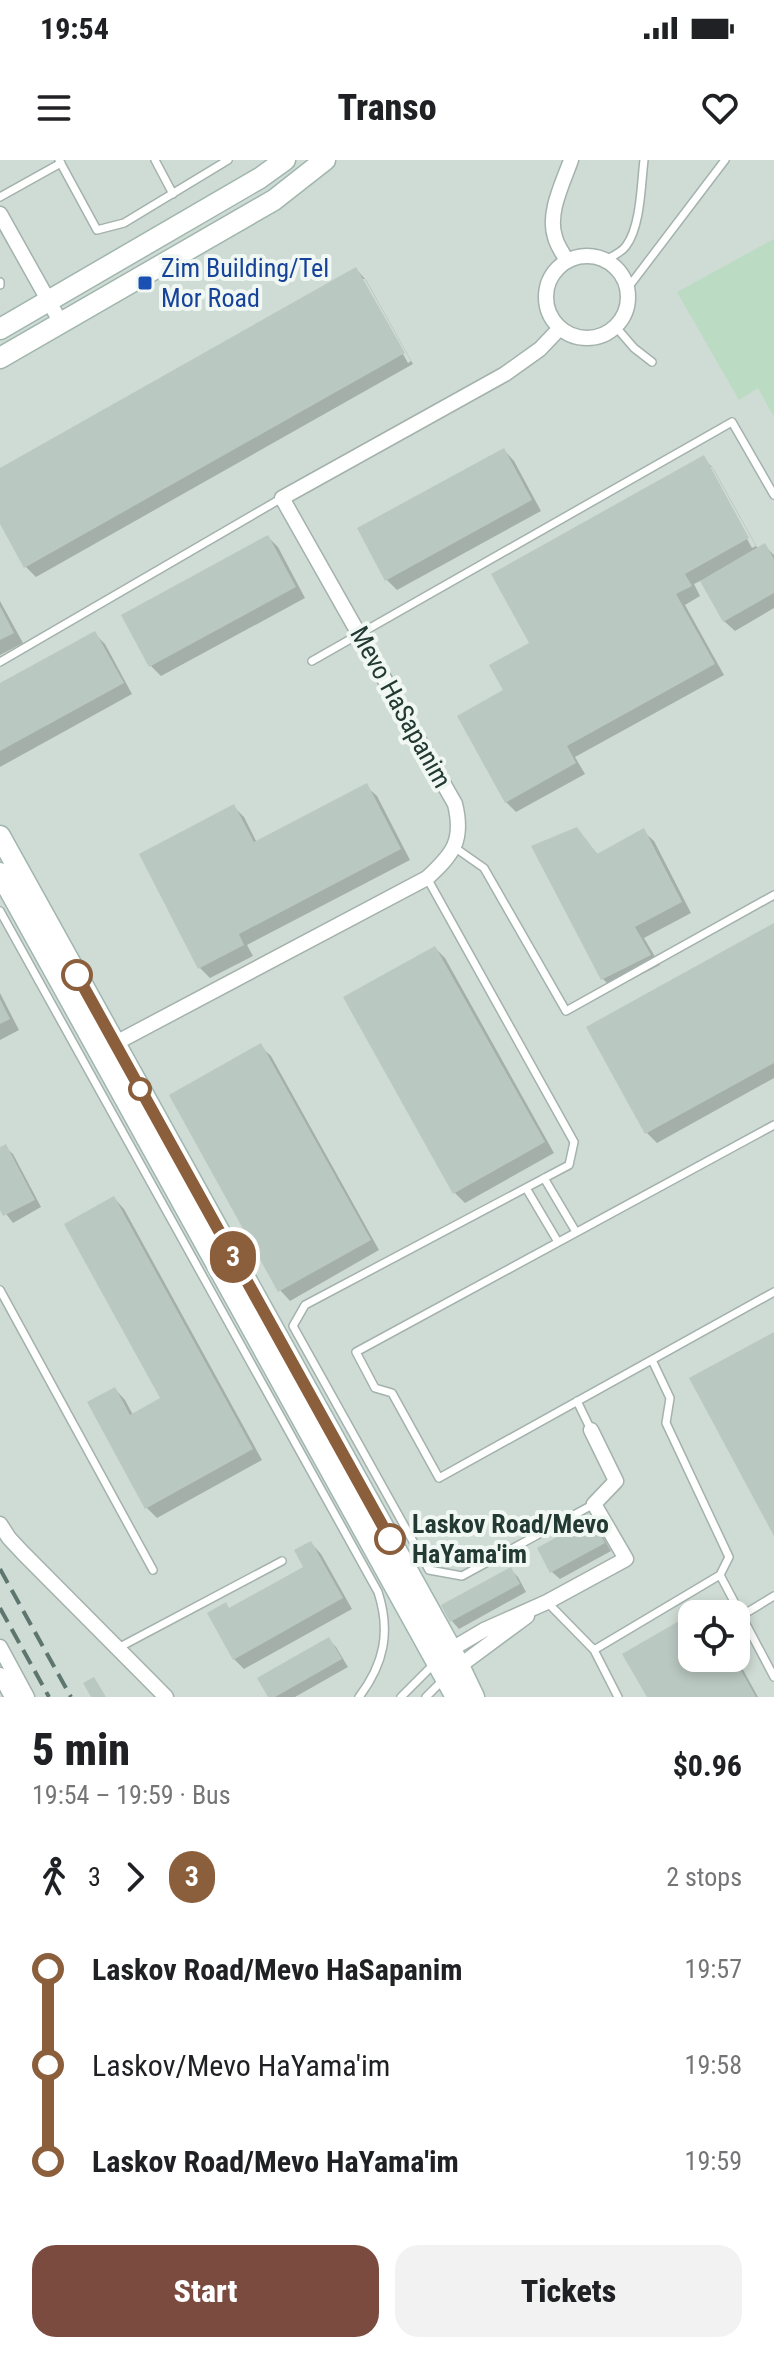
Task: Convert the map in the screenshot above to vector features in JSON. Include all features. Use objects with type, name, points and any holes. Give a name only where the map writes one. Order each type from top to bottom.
[{"type":"street","points":[[0,329],[260,178],[285,160]]},
{"type":"street","points":[[0,358],[274,200],[325,160]]},
{"type":"street","points":[[567,261],[555,241],[552,228],[556,202],[571,160]]},
{"type":"street","points":[[0,214],[61,323]]},
{"type":"street","points":[[593,256],[605,260],[616,267],[623,277],[627,289],[626,309],[615,326],[605,333],[594,337],[570,334],[560,328],[547,306],[546,293],[550,280],[567,261],[593,256]]},
{"type":"street","points":[[282,498],[505,374],[540,349],[560,328]]},
{"type":"street","name":"Mevo HaSapanim","points":[[282,498],[455,804],[459,834],[454,847]]},
{"type":"street","points":[[0,836],[107,1047],[448,1664],[474,1697]]},
{"type":"street","points":[[107,1047],[427,878],[447,859],[454,847]]},
{"type":"street","points":[[0,873],[107,1047]]},
{"type":"street","points":[[448,1664],[547,1602],[626,1559],[594,1504],[616,1481],[591,1430]]},
{"type":"street","points":[[0,1524],[16,1546],[166,1697]]},
{"type":"street","points":[[0,1647],[7,1685],[27,1697]]},
{"type":"street","points":[[448,1664],[456,1697]]},
{"type":"street","points":[[143,1673],[155,1697]]},
{"type":"lane","points":[[155,160],[173,194]]},
{"type":"lane","points":[[0,197],[60,162],[97,230],[124,223],[228,160]]},
{"type":"lane","points":[[605,260],[617,255],[631,238],[644,160]]},
{"type":"lane","points":[[627,289],[725,160]]},
{"type":"lane","points":[[615,326],[634,348],[652,362]]},
{"type":"lane","points":[[312,661],[732,422],[774,495]]},
{"type":"lane","points":[[0,662],[282,498]]},
{"type":"lane","points":[[454,847],[484,868],[566,1011],[774,895]]},
{"type":"lane","points":[[427,878],[574,1142],[569,1165],[305,1305],[293,1326],[429,1570],[462,1576],[594,1504]]},
{"type":"lane","points":[[0,911],[378,1592],[384,1610],[385,1634],[380,1661],[372,1680],[359,1697]]},
{"type":"lane","points":[[774,1125],[356,1352],[375,1388],[392,1393],[439,1478],[774,1292]]},
{"type":"lane","points":[[544,1178],[576,1232]]},
{"type":"lane","points":[[526,1188],[558,1242]]},
{"type":"lane","points":[[0,1290],[153,1570]]},
{"type":"lane","points":[[594,1650],[720,1575],[729,1557],[666,1423],[670,1398],[652,1360]]},
{"type":"lane","points":[[577,1401],[591,1430]]},
{"type":"lane","points":[[118,1648],[282,1561]]},
{"type":"lane","points":[[720,1575],[733,1600]]},
{"type":"lane","points":[[750,1611],[774,1596]]},
{"type":"lane","points":[[547,1602],[594,1650],[618,1697]]},
{"type":"lane","points":[[750,1633],[774,1677]]},
{"type":"lane","points":[[399,1697],[448,1664]]},
{"type":"lane","points":[[426,1697],[448,1664]]},
{"type":"shaded area","points":[[0,160],[774,160],[774,1697],[0,1697]]},
{"type":"green space","points":[[774,239],[774,417],[758,388],[739,400],[677,292]]},
{"type":"building","points":[[356,267],[405,353],[24,568],[0,524],[0,468]]},
{"type":"building","points":[[504,448],[532,500],[385,581],[357,528]]},
{"type":"building","points":[[704,455],[749,538],[685,574],[692,586],[676,594],[715,664],[567,746],[576,763],[505,803],[457,716],[503,690],[489,665],[529,643],[491,574]]},
{"type":"building","points":[[268,535],[296,587],[149,667],[121,615]]},
{"type":"building","points":[[765,543],[774,559],[774,593],[723,622],[700,581]]},
{"type":"building","points":[[0,606],[14,633],[0,640]]},
{"type":"building","points":[[95,631],[124,683],[0,751],[0,683]]},
{"type":"building","points":[[367,783],[401,849],[239,934],[244,945],[198,969],[139,854],[234,804],[254,842]]},
{"type":"building","points":[[577,827],[597,854],[644,828],[682,902],[635,927],[651,955],[601,980],[531,846]]},
{"type":"building","points":[[774,923],[774,1063],[645,1134],[586,1027]]},
{"type":"building","points":[[435,946],[545,1142],[453,1194],[343,997]]},
{"type":"building","points":[[0,999],[10,1019],[0,1024]]},
{"type":"building","points":[[261,1043],[371,1240],[278,1292],[169,1095]]},
{"type":"building","points":[[6,1144],[35,1200],[3,1216],[0,1210],[0,1147]]},
{"type":"building","points":[[114,1196],[253,1449],[145,1509],[87,1402],[115,1387],[130,1415],[160,1398],[64,1224]]},
{"type":"building","points":[[774,1332],[774,1536],[689,1378]]},
{"type":"building","points":[[591,1518],[605,1543],[550,1573],[537,1548]]},
{"type":"building","points":[[311,1541],[343,1598],[233,1660],[207,1613],[226,1602],[229,1608],[303,1567],[294,1550]]},
{"type":"building","points":[[511,1567],[520,1584],[450,1622],[441,1605]]},
{"type":"building","points":[[678,1622],[678,1672],[742,1672],[756,1697],[647,1697],[622,1654]]},
{"type":"building","points":[[329,1637],[342,1659],[275,1697],[268,1697],[257,1678]]},
{"type":"building","points":[[94,1677],[106,1697],[91,1697],[83,1683]]},
{"type":"railway","points":[[0,1569],[71,1697]]},
{"type":"railway","points":[[0,1608],[49,1697]]},
{"type":"bus line","name":"3","points":[[77,975],[390,1539]]},
{"type":"place","name":"Zim Building/Tel Mor Road","points":[[145,283]]},
{"type":"place","name":"Laskov Road/Mevo HaYama'im","points":[[390,1539]]}]
